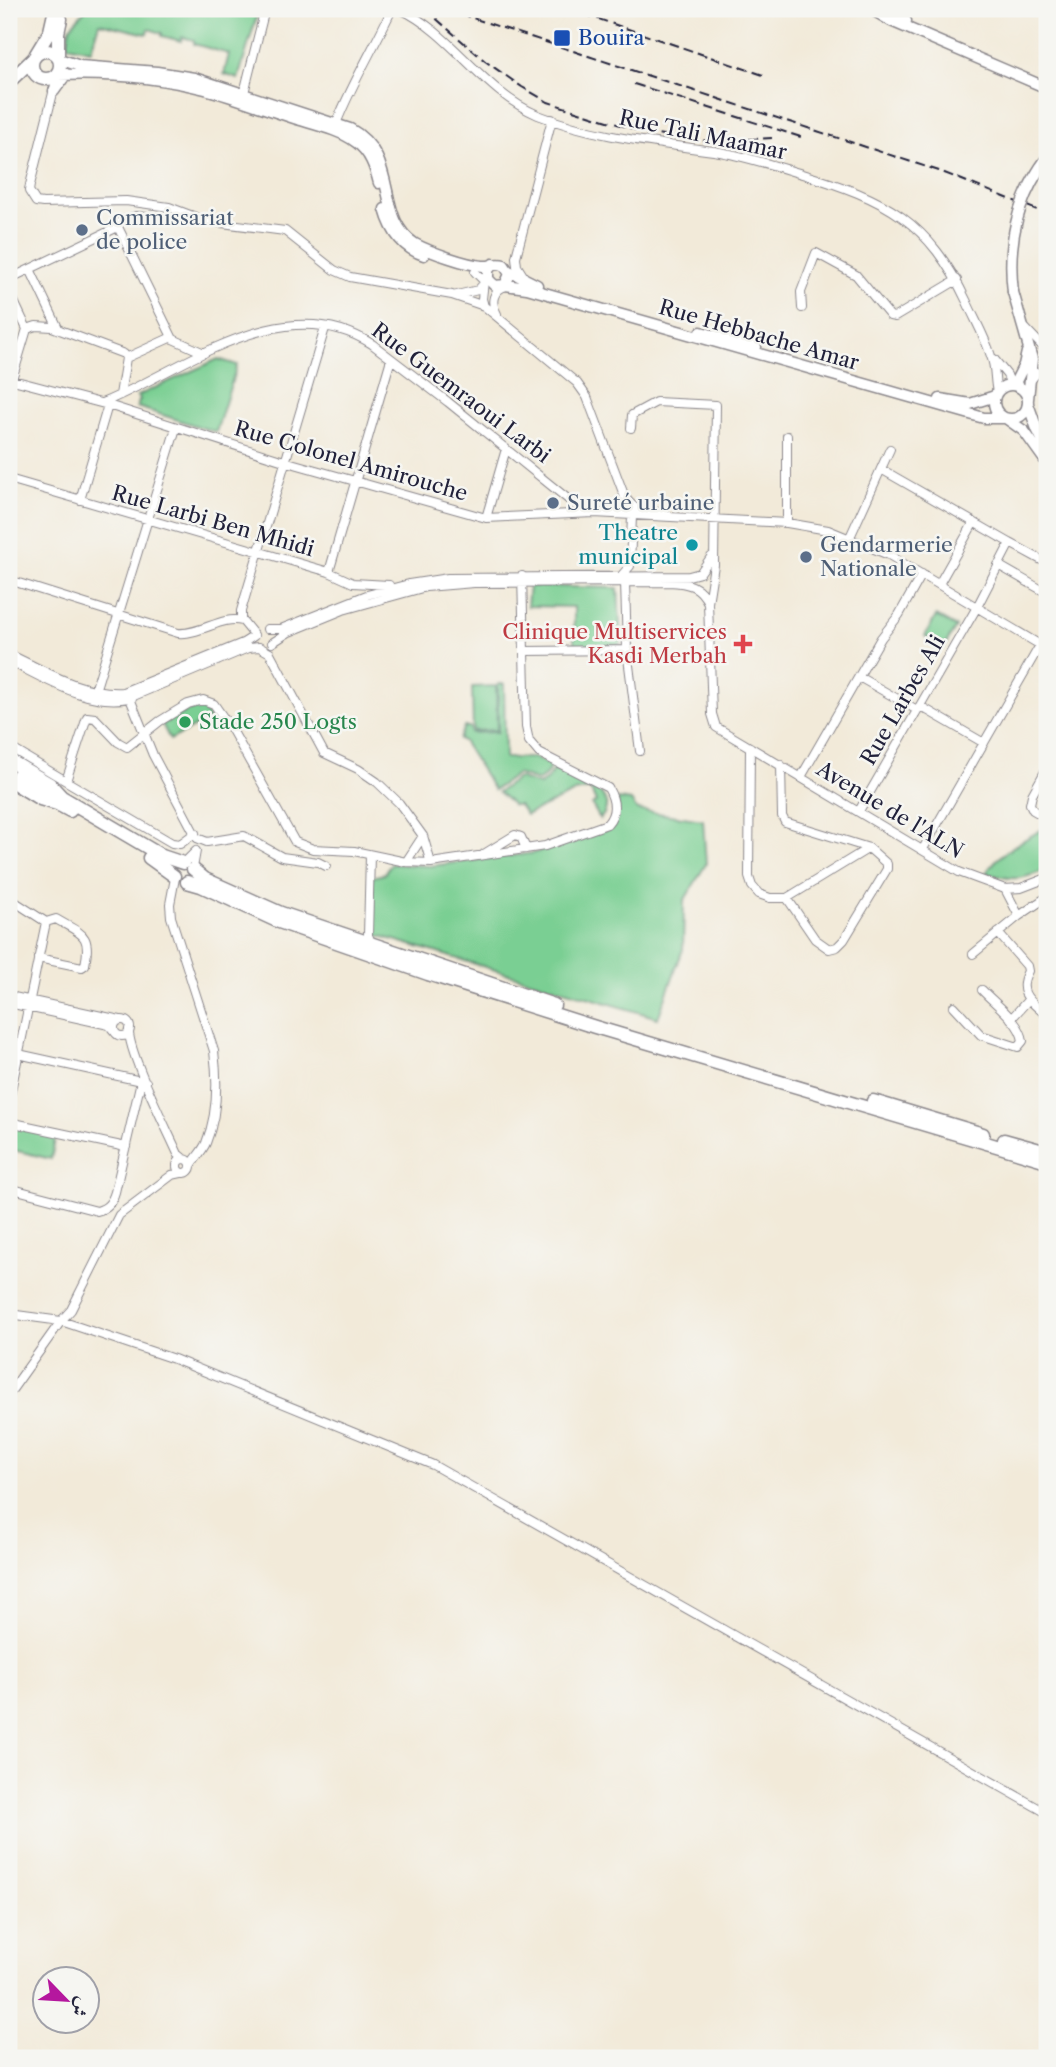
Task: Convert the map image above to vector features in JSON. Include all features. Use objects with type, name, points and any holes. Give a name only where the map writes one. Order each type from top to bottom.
[{"type":"main road","points":[[871,9],[891,22],[1047,88]]},
{"type":"main road","points":[[889,9],[900,19],[1047,80]]},
{"type":"main road","points":[[9,85],[47,38],[56,10]]},
{"type":"main road","points":[[54,91],[60,75],[56,10]]},
{"type":"main road","points":[[39,77],[32,67],[35,56],[48,50],[59,58]]},
{"type":"main road","name":"Rue Hebbache Amar","points":[[59,58],[80,66],[184,76],[244,93],[361,135],[376,153],[398,225],[413,243],[481,266],[501,266],[530,282],[948,401],[970,404],[996,394]]},
{"type":"main road","points":[[9,85],[25,78],[48,79],[60,75],[155,80],[192,86],[345,135],[369,155],[391,226],[403,243],[419,253],[475,272],[486,280],[492,284],[502,288],[510,278],[501,266],[488,270],[486,280]]},
{"type":"main road","points":[[1005,418],[1021,416],[1028,402],[1032,359],[1013,292],[1010,253],[1016,220],[1030,185],[1047,158]]},
{"type":"main road","name":"Rue Hebbache Amar","points":[[502,288],[984,418],[1005,418]]},
{"type":"main road","points":[[1012,385],[1024,365],[1028,343]]},
{"type":"main road","points":[[1047,449],[1022,389],[1012,385],[1003,387],[996,394],[994,407],[1024,432],[1047,463]]},
{"type":"main road","points":[[984,418],[1010,427],[1034,444]]},
{"type":"main road","points":[[9,760],[50,784],[53,799]]},
{"type":"main road","points":[[9,769],[159,863],[178,882],[201,886],[279,922],[428,974],[586,1024],[1047,1161]]},
{"type":"main road","points":[[9,780],[53,799],[162,856],[188,866],[205,879],[281,913],[585,1015],[1047,1152]]},
{"type":"main road","points":[[178,882],[175,867],[188,866]]},
{"type":"street","points":[[244,93],[265,9]]},
{"type":"street","points":[[336,124],[354,80],[372,52],[392,9]]},
{"type":"street","name":"Rue Tali Maamar","points":[[400,9],[422,22],[504,94],[537,114],[640,142],[747,158],[853,191],[893,210],[924,234],[943,257],[957,280],[992,356]]},
{"type":"street","points":[[54,91],[29,191],[36,201],[126,201],[169,207],[206,221]]},
{"type":"street","points":[[530,282],[519,271],[516,257],[552,119]]},
{"type":"street","points":[[204,353],[172,337],[118,229],[121,220],[136,216],[278,229],[293,236],[334,270],[350,277],[452,295],[480,303],[499,316],[583,390],[633,512],[630,566],[624,578],[627,650],[640,751]]},
{"type":"street","points":[[9,279],[118,229]]},
{"type":"street","points":[[802,308],[801,292],[816,253],[849,270],[890,316],[895,317],[957,280]]},
{"type":"street","points":[[501,266],[516,257]]},
{"type":"street","points":[[30,269],[59,330]]},
{"type":"street","points":[[452,295],[471,292],[486,280]]},
{"type":"street","points":[[480,303],[486,280]]},
{"type":"street","points":[[480,303],[502,288]]},
{"type":"street","points":[[499,316],[493,308],[502,288]]},
{"type":"street","points":[[9,291],[27,329],[10,383]]},
{"type":"street","name":"Rue Guemraoui Larbi","points":[[105,404],[120,394],[240,337],[295,325],[325,328],[361,338],[573,504],[594,513]]},
{"type":"street","points":[[27,329],[45,326],[59,330],[119,352],[126,358]]},
{"type":"street","points":[[1024,327],[1047,351]]},
{"type":"street","points":[[9,580],[184,634],[231,619],[240,611],[325,328]]},
{"type":"street","points":[[126,358],[172,337]]},
{"type":"street","points":[[992,356],[1012,385]]},
{"type":"street","points":[[992,356],[996,394]]},
{"type":"street","points":[[123,410],[118,404],[126,358]]},
{"type":"street","points":[[329,572],[391,359]]},
{"type":"street","points":[[1029,382],[1037,373],[1047,369]]},
{"type":"street","name":"Rue Colonel Amirouche","points":[[10,383],[105,404],[284,461],[486,518],[594,513]]},
{"type":"street","points":[[631,428],[632,415],[656,402],[716,405],[714,551],[708,603]]},
{"type":"street","points":[[80,500],[105,404]]},
{"type":"street","points":[[95,694],[176,428]]},
{"type":"street","points":[[787,436],[787,523]]},
{"type":"street","points":[[486,518],[506,449]]},
{"type":"street","points":[[850,537],[890,449]]},
{"type":"street","points":[[881,468],[1047,563]]},
{"type":"street","name":"Rue Larbi Ben Mhidi","points":[[9,479],[329,572],[353,583],[409,584]]},
{"type":"street","points":[[617,509],[625,497]]},
{"type":"street","points":[[594,513],[617,509],[651,517],[787,523],[817,527],[850,537],[889,555],[1044,647]]},
{"type":"street","points":[[594,513],[657,511],[673,518]]},
{"type":"street","points":[[631,526],[639,520],[651,517]]},
{"type":"street","points":[[939,584],[974,522]]},
{"type":"street","name":"Rue Larbes Ali","points":[[859,811],[977,607],[1010,542]]},
{"type":"street","points":[[708,603],[695,581],[709,563],[714,551]]},
{"type":"street","points":[[998,565],[1047,593]]},
{"type":"street","points":[[9,661],[77,693],[128,695],[248,648],[271,647],[289,632],[343,610],[405,592],[453,584],[689,576],[700,573],[707,574],[711,582]]},
{"type":"street","points":[[801,777],[922,574]]},
{"type":"street","points":[[341,604],[348,598],[350,591],[342,578]]},
{"type":"street","points":[[128,695],[243,643],[259,632],[281,629],[341,604],[409,584],[448,578],[522,580]]},
{"type":"street","points":[[624,578],[683,583],[698,588],[706,588],[711,582]]},
{"type":"street","points":[[66,781],[87,717],[95,718],[124,747],[129,747],[179,708],[197,701],[208,701],[223,715],[295,842],[306,848],[354,851],[406,862],[431,863],[545,846],[602,827],[612,819],[614,809],[611,793],[603,783],[549,759],[533,748],[526,727],[522,580]]},
{"type":"street","name":"Avenue de l'ALN","points":[[708,603],[712,714],[716,727],[959,872],[1005,889]]},
{"type":"street","points":[[240,611],[248,636],[243,643]]},
{"type":"street","points":[[231,619],[272,635],[271,647],[324,753],[358,769],[377,782],[399,803],[423,836],[431,863]]},
{"type":"street","points":[[259,632],[254,641],[260,647]]},
{"type":"street","points":[[923,849],[1044,647],[1047,633]]},
{"type":"street","points":[[524,651],[627,650]]},
{"type":"street","points":[[9,654],[95,694]]},
{"type":"street","points":[[859,677],[984,744]]},
{"type":"street","points":[[128,695],[153,755],[198,837],[196,851],[188,866]]},
{"type":"street","points":[[9,747],[172,843],[180,844],[198,837],[216,841],[244,836],[282,857],[317,862],[326,866]]},
{"type":"street","points":[[750,747],[748,877],[759,894],[770,898],[787,898],[869,848]]},
{"type":"street","points":[[782,765],[782,816],[785,822],[869,848],[887,864],[887,869],[844,940],[837,947],[829,949],[815,939],[787,898]]},
{"type":"street","points":[[1047,768],[1030,804],[1033,810],[1047,818]]},
{"type":"street","points":[[479,856],[515,835],[521,837],[526,849]]},
{"type":"street","points":[[406,862],[423,836]]},
{"type":"street","points":[[367,940],[370,855]]},
{"type":"street","points":[[1019,916],[1005,889],[1021,888],[1047,878]]},
{"type":"street","points":[[9,1394],[71,1310],[119,1215],[181,1164],[197,1157],[206,1143],[216,1106],[217,1070],[214,1051],[171,917],[178,882]]},
{"type":"street","points":[[973,954],[1047,897]]},
{"type":"street","points":[[9,898],[46,922],[56,919],[87,940],[89,948],[82,967],[38,958]]},
{"type":"street","points":[[9,1100],[13,1053],[29,1004],[46,922]]},
{"type":"street","points":[[998,933],[1027,966],[1022,988],[1029,999],[1047,1016]]},
{"type":"street","points":[[954,1006],[981,1035],[1018,1047],[1024,1037],[1011,1019],[982,990]]},
{"type":"street","points":[[9,996],[29,1004],[109,1025],[130,1042]]},
{"type":"street","points":[[1011,1019],[1029,999]]},
{"type":"street","points":[[9,1003],[29,1004],[127,1022],[130,1042],[143,1081],[181,1164]]},
{"type":"street","points":[[117,1033],[115,1024],[120,1020]]},
{"type":"street","points":[[117,1033],[127,1034],[129,1029]]},
{"type":"street","points":[[13,1053],[143,1081]]},
{"type":"street","points":[[9,1188],[97,1211],[104,1209],[116,1192],[143,1081]]},
{"type":"street","points":[[9,1122],[126,1147]]},
{"type":"street","points":[[9,1314],[61,1321],[174,1359],[442,1469],[1047,1812]]},
{"type":"green space","points":[[86,9],[259,9],[238,79],[224,74],[229,54],[194,44],[194,40],[182,37],[181,41],[149,29],[147,34],[99,23],[91,50],[67,45],[70,27]]},
{"type":"green space","points":[[218,359],[237,365],[216,432],[137,407],[140,399],[137,396]]},
{"type":"green space","points":[[529,586],[618,588],[621,643],[574,645],[574,607],[527,606]]},
{"type":"green space","points":[[936,616],[956,627],[944,647],[925,636]]},
{"type":"green space","points":[[498,684],[504,684],[505,758],[534,758],[551,765],[546,775],[538,781],[517,774],[494,790],[463,741],[459,739],[464,727],[470,727],[471,733],[498,732]]},
{"type":"green space","points":[[496,686],[497,730],[473,731],[472,687]]},
{"type":"green space","name":"Stade 250 Logts","points":[[201,704],[209,719],[170,740],[162,724]]},
{"type":"green space","points":[[554,768],[582,780],[600,793],[606,809],[600,819],[592,805],[596,802],[590,789],[575,792],[526,815],[519,805],[513,805],[498,792],[518,778],[540,785]]},
{"type":"green space","points":[[618,799],[631,801],[637,810],[703,820],[706,864],[684,901],[683,949],[658,1018],[377,935],[372,877],[384,874],[391,864],[430,866],[534,853],[613,828]]},
{"type":"green space","points":[[1045,828],[1047,869],[1017,878],[986,873],[1005,853]]},
{"type":"green space","points":[[10,1126],[56,1135],[51,1159],[9,1149]]},
{"type":"railway","points":[[425,9],[485,61],[548,102],[636,130],[684,139],[711,141],[772,138]]},
{"type":"railway","points":[[445,9],[942,172],[1047,214]]},
{"type":"railway","points":[[569,9],[766,76]]},
{"type":"railway","points":[[634,84],[804,138]]},
{"type":"place","name":"Bouira","points":[[562,38]]},
{"type":"place","name":"Commissariat de police","points":[[82,230]]},
{"type":"place","name":"Sureté urbaine","points":[[553,503]]},
{"type":"place","name":"Theatre municipal","points":[[692,545]]},
{"type":"place","name":"Gendarmerie Nationale","points":[[806,557]]},
{"type":"place","name":"Clinique Multiservices Kasdi Merbah","points":[[743,644]]},
{"type":"place","name":"Stade 250 Logts","points":[[185,722]]}]
